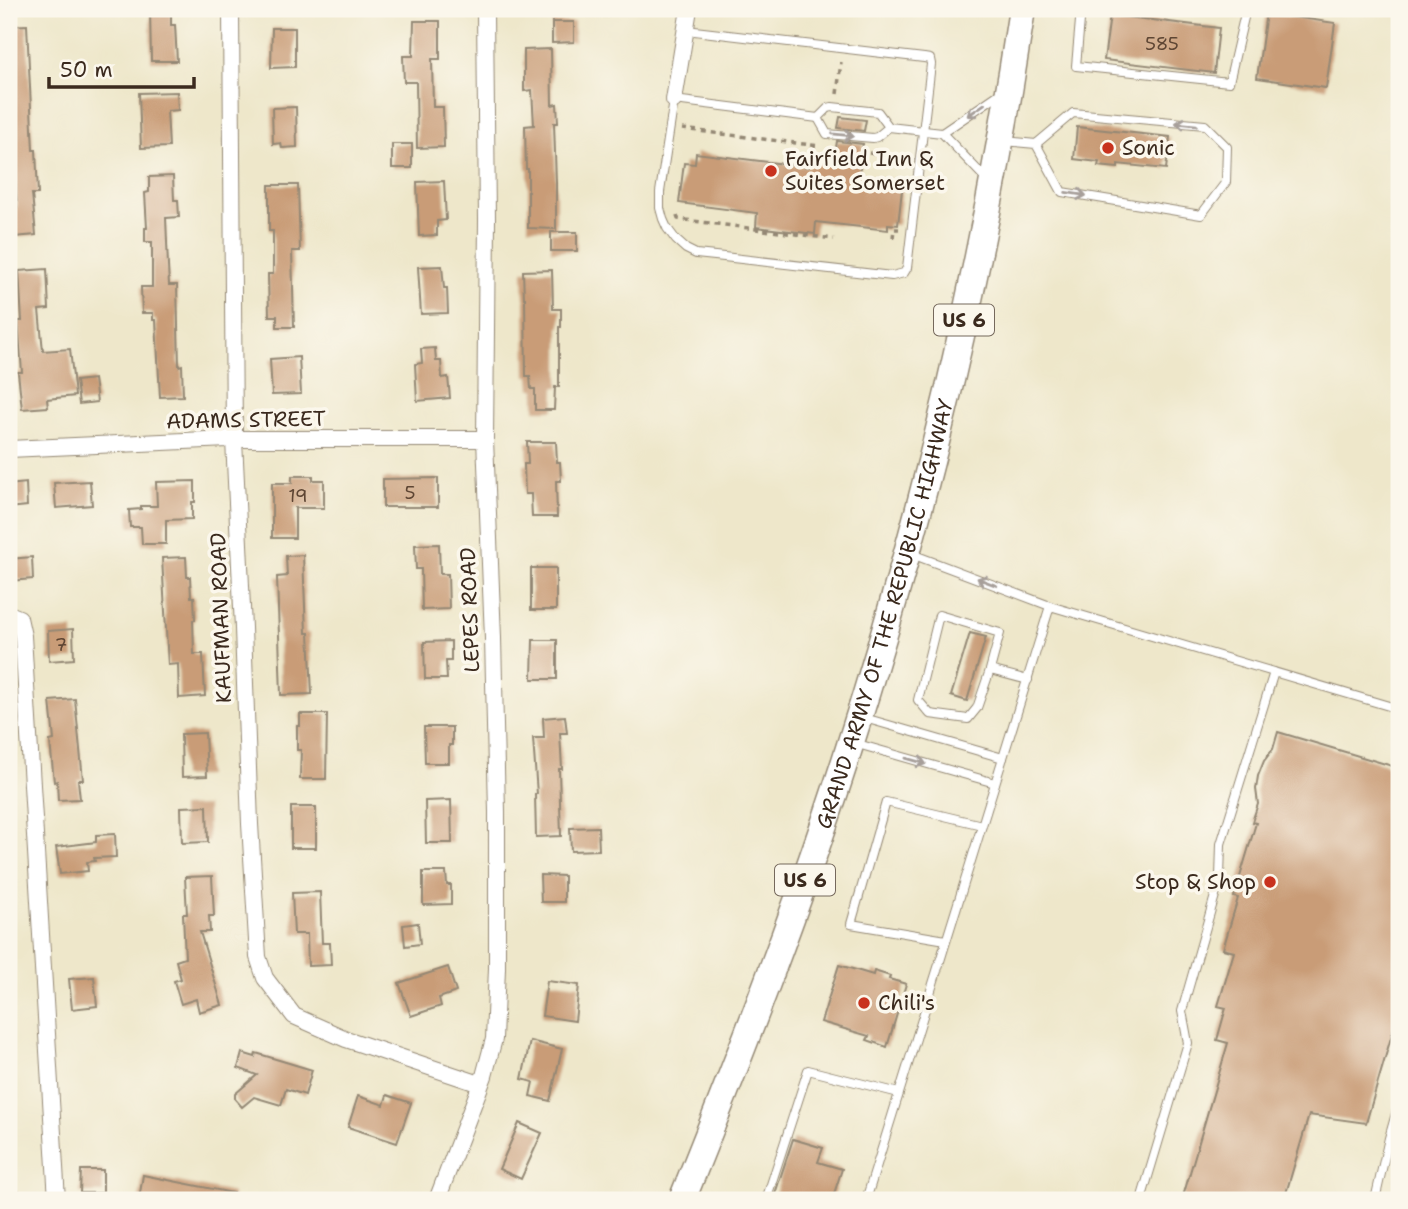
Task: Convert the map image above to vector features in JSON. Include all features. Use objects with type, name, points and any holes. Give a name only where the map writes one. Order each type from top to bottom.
[{"type":"main road","name":"GRAND ARMY OF THE REPUBLIC HIGHWAY","points":[[682,1200],[762,997],[809,866],[851,742],[907,552],[976,265],[1022,9]]},
{"type":"street","name":"KAUFMAN ROAD","points":[[231,9],[234,439],[258,957],[265,978],[293,1016],[346,1039],[480,1084]]},
{"type":"street","name":"LEPES ROAD","points":[[437,1200],[494,1039],[497,968],[497,812],[485,439],[485,9]]},
{"type":"street","points":[[674,100],[688,9]]},
{"type":"street","name":"ADAMS STREET","points":[[9,449],[234,439],[485,439]]},
{"type":"street","points":[[9,614],[19,618],[23,636],[57,1200]]},
{"type":"lane","points":[[1081,9],[1076,66],[1229,82],[1246,9]]},
{"type":"lane","points":[[1229,9],[1236,9]]},
{"type":"lane","points":[[1319,9],[1330,10]]},
{"type":"lane","points":[[686,30],[930,59],[931,64],[907,268],[904,273],[892,276],[696,254],[686,249],[667,228],[660,208],[674,100],[818,118]]},
{"type":"lane","points":[[942,133],[1010,86]]},
{"type":"lane","points":[[818,118],[832,107],[877,112],[889,127],[942,133],[992,185]]},
{"type":"lane","points":[[1000,141],[1037,144],[1073,113],[1205,125],[1227,147],[1226,182],[1200,215],[1062,192],[1037,144]]},
{"type":"lane","points":[[818,118],[827,134],[873,138],[889,127]]},
{"type":"lane","points":[[907,552],[1051,606],[1399,709]]},
{"type":"lane","points":[[866,1200],[1051,606]]},
{"type":"lane","points":[[939,615],[1000,633],[990,670],[977,708],[968,719],[930,714],[918,700],[939,615]]},
{"type":"lane","points":[[990,670],[1028,680]]},
{"type":"lane","points":[[1141,1200],[1188,1043],[1182,1012],[1220,878],[1221,844],[1273,672]]},
{"type":"lane","points":[[859,716],[1003,758]]},
{"type":"lane","points":[[851,742],[995,783]]},
{"type":"lane","points":[[946,940],[851,923],[886,802],[982,825]]},
{"type":"lane","points":[[766,1200],[808,1070],[899,1093]]},
{"type":"lane","points":[[1375,1200],[1399,1103]]},
{"type":"path","points":[[836,94],[841,57]]},
{"type":"path","points":[[682,128],[824,147]]},
{"type":"path","points":[[864,152],[910,159]]},
{"type":"path","points":[[675,212],[678,219],[834,239]]},
{"type":"path","points":[[893,239],[894,229],[899,229],[901,218]]},
{"type":"building","points":[[150,9],[171,9],[171,25],[175,25],[177,61],[151,61]]},
{"type":"building","points":[[1266,13],[1335,23],[1326,88],[1257,78]]},
{"type":"building","points":[[1110,15],[1219,28],[1214,73],[1104,60]]},
{"type":"building","points":[[414,21],[440,21],[440,59],[432,59],[433,107],[443,107],[444,147],[417,148],[416,82],[404,82],[403,56],[413,56]]},
{"type":"building","points":[[552,22],[574,22],[574,42],[552,43]]},
{"type":"building","points":[[27,25],[33,150],[36,150],[38,194],[32,194],[36,235],[14,237],[11,207],[17,207],[9,98],[9,26]]},
{"type":"building","points":[[272,28],[295,28],[295,67],[271,68]]},
{"type":"building","points":[[551,49],[552,105],[557,104],[558,123],[554,123],[556,229],[528,228],[525,126],[534,125],[532,90],[524,91],[524,50]]},
{"type":"building","points":[[177,92],[178,110],[167,111],[169,147],[141,148],[139,93]]},
{"type":"building","points":[[296,107],[297,147],[282,148],[281,143],[273,144],[272,108]]},
{"type":"building","points":[[840,117],[866,120],[864,131],[838,128]]},
{"type":"building","points":[[1077,127],[1170,137],[1166,169],[1118,164],[1118,168],[1098,166],[1099,162],[1074,159]]},
{"type":"building","name":"Fairfield Inn & Suites Somerset","points":[[837,141],[863,144],[859,175],[903,181],[898,225],[888,224],[888,230],[816,222],[815,234],[756,227],[757,213],[679,203],[684,163],[695,164],[696,153],[809,167],[811,152],[835,155]]},
{"type":"building","points":[[392,144],[412,144],[412,168],[392,168]]},
{"type":"building","points":[[173,176],[174,200],[178,200],[179,217],[166,218],[168,266],[169,285],[177,285],[179,366],[182,365],[183,396],[160,397],[156,320],[153,320],[153,313],[142,313],[141,287],[152,287],[152,242],[145,242],[145,193],[149,192],[149,177]]},
{"type":"building","points":[[444,181],[446,220],[437,221],[437,235],[419,236],[417,182]]},
{"type":"building","points":[[269,185],[298,185],[300,251],[292,251],[294,327],[277,327],[277,316],[269,316],[268,274],[273,274],[273,231],[269,231]]},
{"type":"building","points":[[551,232],[577,232],[577,251],[551,251]]},
{"type":"building","points":[[442,266],[444,288],[447,288],[448,313],[421,314],[418,267]]},
{"type":"building","points":[[47,269],[49,309],[39,310],[43,351],[70,349],[75,396],[47,399],[48,407],[22,409],[18,372],[22,372],[18,321],[22,321],[19,271]]},
{"type":"building","points":[[552,270],[553,309],[561,309],[559,387],[555,387],[554,410],[535,410],[535,389],[531,389],[530,376],[526,376],[523,271]]},
{"type":"building","points":[[435,348],[436,361],[441,361],[442,378],[448,377],[450,398],[417,401],[415,364],[422,363],[421,349]]},
{"type":"building","points":[[299,357],[301,394],[272,395],[270,359]]},
{"type":"building","points":[[94,379],[97,402],[79,404],[76,381]]},
{"type":"building","points":[[527,442],[556,442],[561,481],[556,481],[557,517],[532,517],[531,494],[525,494],[524,464],[528,464]]},
{"type":"building","points":[[292,476],[313,476],[313,480],[324,480],[324,508],[295,508],[295,538],[272,538],[272,483],[292,483]]},
{"type":"building","points":[[438,478],[438,507],[383,507],[383,479]]},
{"type":"building","points":[[90,481],[92,505],[56,508],[54,483]]},
{"type":"building","points":[[195,481],[192,519],[166,520],[166,544],[142,544],[141,527],[130,527],[129,510],[141,509],[141,506],[157,506],[156,482]]},
{"type":"building","points":[[26,483],[27,506],[9,508],[9,485]]},
{"type":"building","points":[[439,544],[440,574],[448,574],[449,609],[422,610],[421,569],[416,569],[415,545]]},
{"type":"building","points":[[303,555],[312,694],[281,695],[277,577],[287,576],[286,556]]},
{"type":"building","points":[[32,557],[33,579],[9,581],[9,559]]},
{"type":"building","points":[[186,557],[191,597],[194,597],[194,654],[203,654],[205,696],[179,698],[178,664],[168,665],[162,558]]},
{"type":"building","points":[[531,568],[556,568],[556,610],[531,610]]},
{"type":"building","points":[[73,629],[74,659],[49,661],[48,631]]},
{"type":"building","points":[[970,633],[986,637],[967,701],[951,696]]},
{"type":"building","points":[[533,640],[557,640],[557,679],[532,679]]},
{"type":"building","points":[[451,641],[451,661],[446,661],[447,679],[425,679],[424,642]]},
{"type":"building","points":[[75,699],[83,780],[78,780],[80,799],[58,800],[50,741],[54,740],[50,701]]},
{"type":"building","points":[[300,714],[327,714],[326,779],[300,779],[301,750],[297,750],[297,726],[300,726]]},
{"type":"building","points":[[565,716],[567,733],[560,733],[561,836],[536,837],[537,794],[533,738],[544,738],[543,718]]},
{"type":"building","points":[[424,727],[452,727],[449,763],[425,763]]},
{"type":"building","points":[[1278,732],[1399,768],[1399,1010],[1366,1123],[1309,1115],[1284,1200],[1182,1200],[1228,1043],[1217,1040],[1226,1008],[1218,1006],[1234,952],[1223,949],[1238,898],[1234,897],[1256,823],[1252,822],[1258,804],[1258,776],[1273,749]]},
{"type":"building","points":[[205,733],[207,776],[182,777],[181,734]]},
{"type":"building","points":[[451,800],[452,843],[426,843],[425,801]]},
{"type":"building","points":[[207,806],[208,842],[182,843],[181,807]]},
{"type":"building","points":[[291,807],[316,807],[316,848],[291,848]]},
{"type":"building","points":[[598,827],[599,850],[571,851],[570,828]]},
{"type":"building","points":[[115,834],[116,857],[94,858],[95,861],[87,862],[88,871],[60,874],[56,847],[96,842],[96,835]]},
{"type":"building","points":[[423,872],[446,872],[447,885],[451,885],[451,904],[423,905]]},
{"type":"building","points":[[540,875],[564,876],[564,902],[541,902]]},
{"type":"building","points":[[212,876],[214,916],[209,916],[210,932],[200,932],[222,1005],[199,1012],[196,999],[181,1004],[174,981],[181,979],[176,961],[185,958],[185,877]]},
{"type":"building","points":[[320,892],[322,943],[330,943],[331,965],[308,966],[307,934],[294,934],[292,893]]},
{"type":"building","points":[[418,923],[420,944],[405,946],[403,925]]},
{"type":"building","points":[[839,965],[873,975],[874,971],[906,984],[887,1047],[867,1040],[869,1036],[821,1022]]},
{"type":"building","points":[[448,967],[456,992],[439,998],[441,1006],[411,1016],[399,983]]},
{"type":"building","points":[[94,977],[97,1006],[72,1009],[69,979]]},
{"type":"building","points":[[547,981],[579,985],[575,1021],[542,1016]]},
{"type":"building","points":[[530,1041],[562,1049],[550,1101],[530,1096],[533,1082],[522,1079]]},
{"type":"building","points":[[242,1053],[255,1057],[256,1053],[312,1070],[305,1095],[286,1089],[281,1105],[254,1097],[242,1107],[235,1099],[235,1094],[257,1075],[238,1068]]},
{"type":"building","points":[[387,1095],[411,1103],[397,1143],[348,1127],[358,1096],[384,1105]]},
{"type":"building","points":[[519,1123],[542,1133],[521,1179],[499,1169]]},
{"type":"building","points":[[793,1139],[823,1148],[818,1162],[842,1169],[832,1200],[773,1200]]},
{"type":"building","points":[[81,1170],[103,1170],[103,1193],[80,1193]]},
{"type":"building","points":[[143,1175],[233,1193],[233,1200],[139,1199]]},
{"type":"place","name":"Sonic","points":[[1108,148]]},
{"type":"place","name":"Fairfield Inn & Suites Somerset","points":[[771,171]]},
{"type":"place","name":"Stop & Shop","points":[[1270,882]]},
{"type":"place","name":"Chili's","points":[[864,1003]]}]
